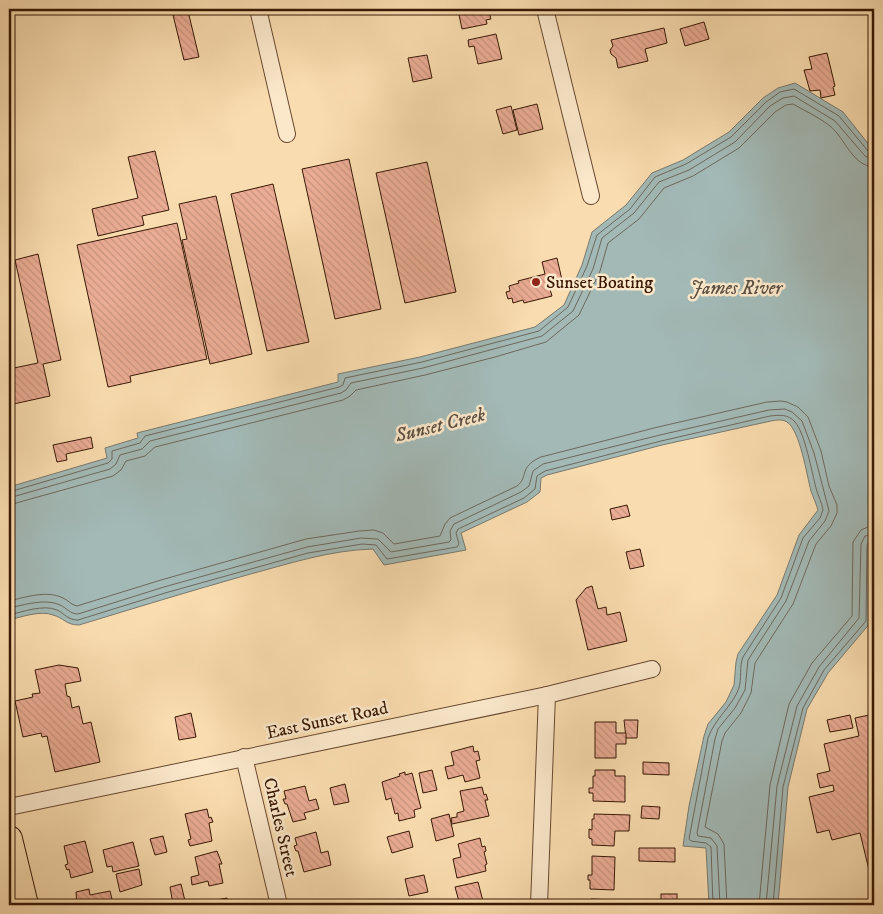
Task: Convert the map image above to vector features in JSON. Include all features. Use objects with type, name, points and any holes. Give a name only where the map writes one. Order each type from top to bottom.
[{"type":"main road","points":[[9,839],[25,905]]},
{"type":"street","points":[[258,9],[287,134]]},
{"type":"street","points":[[545,9],[591,196]]},
{"type":"street","name":"East Sunset Road","points":[[9,807],[547,695],[652,669]]},
{"type":"street","points":[[539,905],[547,695]]},
{"type":"street","name":"Charles Street","points":[[244,758],[279,905]]},
{"type":"water","name":"James River","points":[[795,83],[843,112],[874,151],[874,530],[870,564],[871,622],[828,673],[807,709],[788,787],[778,905],[709,905],[706,848],[683,846],[689,806],[708,724],[726,702],[734,685],[738,654],[777,595],[799,535],[818,510],[796,434],[785,421],[771,421],[662,445],[547,475],[541,478],[540,492],[527,502],[461,533],[466,550],[384,565],[373,549],[341,552],[309,558],[247,575],[79,625],[71,624],[53,615],[43,613],[9,620],[9,487],[107,458],[105,448],[138,438],[137,433],[338,382],[338,374],[420,357],[535,327],[564,305],[582,265],[592,232],[626,205],[652,173],[683,160],[729,132],[763,98],[778,88]]},
{"type":"building","points":[[488,9],[491,19],[486,20],[487,24],[462,29],[458,10]]},
{"type":"building","points":[[188,11],[199,57],[184,60],[173,15]]},
{"type":"building","points":[[704,22],[709,39],[685,46],[680,29]]},
{"type":"building","points":[[664,28],[667,43],[645,49],[648,61],[618,68],[616,58],[611,54],[610,50],[613,46],[611,40]]},
{"type":"building","points":[[496,34],[502,59],[478,64],[474,46],[469,47],[468,40]]},
{"type":"building","points":[[827,53],[835,86],[833,87],[835,95],[821,98],[820,90],[810,91],[804,70],[812,69],[809,57]]},
{"type":"building","points":[[427,55],[432,78],[413,82],[408,58]]},
{"type":"building","points":[[537,104],[543,129],[519,135],[513,110]]},
{"type":"building","points":[[511,106],[517,130],[503,134],[496,110]]},
{"type":"building","points":[[155,151],[169,210],[142,216],[144,225],[98,236],[92,209],[138,198],[128,157]]},
{"type":"building","points":[[349,159],[381,309],[335,319],[302,169]]},
{"type":"building","points":[[427,162],[456,292],[405,303],[376,173]]},
{"type":"building","points":[[273,184],[309,342],[267,351],[231,194]]},
{"type":"building","points":[[216,196],[252,354],[210,364],[182,240],[187,239],[179,204]]},
{"type":"building","points":[[177,223],[207,359],[130,376],[131,382],[108,387],[77,245]]},
{"type":"building","points":[[38,254],[61,360],[43,364],[50,396],[9,405],[9,369],[38,363],[15,260]]},
{"type":"building","name":"Sunset Boating","points":[[557,258],[562,280],[548,283],[552,296],[524,303],[523,300],[513,303],[512,298],[508,299],[506,292],[510,291],[509,286],[519,283],[518,281],[545,274],[542,262]]},
{"type":"building","points":[[91,437],[93,448],[66,454],[67,460],[57,462],[53,445]]},
{"type":"building","points":[[627,505],[630,516],[612,520],[610,509]]},
{"type":"building","points":[[640,549],[644,566],[630,569],[626,552]]},
{"type":"building","points":[[592,586],[598,609],[606,607],[607,615],[620,612],[627,641],[588,650],[576,600],[586,588]]},
{"type":"building","points":[[59,665],[78,668],[81,681],[65,684],[67,696],[70,697],[72,708],[79,706],[83,724],[91,722],[100,762],[55,772],[47,736],[42,737],[41,733],[23,737],[15,701],[33,697],[32,694],[40,693],[35,670]]},
{"type":"building","points":[[191,713],[196,737],[179,740],[175,717]]},
{"type":"building","points":[[874,714],[874,869],[869,870],[860,833],[832,840],[829,830],[817,833],[809,797],[834,791],[833,785],[820,788],[817,774],[830,771],[824,744],[859,736],[855,718]]},
{"type":"building","points":[[850,715],[853,728],[830,732],[827,720]]},
{"type":"building","points":[[624,720],[638,720],[637,738],[626,738]]},
{"type":"building","points":[[595,722],[616,722],[616,733],[626,733],[626,744],[616,744],[616,758],[595,758]]},
{"type":"building","points":[[473,746],[474,752],[478,751],[480,760],[476,761],[480,778],[465,782],[463,775],[448,779],[445,767],[454,765],[451,752]]},
{"type":"building","points":[[643,762],[669,763],[669,775],[643,774]]},
{"type":"building","points":[[432,770],[437,790],[423,793],[419,773]]},
{"type":"building","points":[[595,770],[615,770],[615,776],[625,776],[625,802],[593,801],[593,793],[589,793],[589,788],[593,788]]},
{"type":"building","points":[[405,772],[405,775],[412,773],[421,808],[414,810],[415,817],[399,821],[398,813],[395,814],[391,798],[386,800],[382,782],[400,776],[399,774]]},
{"type":"building","points":[[345,784],[349,802],[334,805],[330,788]]},
{"type":"building","points":[[305,786],[309,801],[316,799],[319,809],[304,813],[306,819],[293,822],[287,804],[285,804],[283,799],[286,799],[284,791]]},
{"type":"building","points":[[482,787],[484,795],[486,794],[488,800],[485,800],[489,816],[452,824],[451,818],[457,817],[457,813],[464,811],[460,791]]},
{"type":"building","points":[[642,806],[660,807],[659,819],[641,818]]},
{"type":"building","points":[[207,809],[209,818],[211,817],[213,822],[209,823],[212,841],[190,846],[188,840],[191,839],[185,814]]},
{"type":"building","points":[[449,814],[454,836],[436,841],[431,819]]},
{"type":"building","points":[[594,814],[630,815],[629,831],[615,831],[614,846],[592,845],[592,839],[589,838],[589,829],[592,830]]},
{"type":"building","points":[[409,831],[413,847],[392,853],[387,837]]},
{"type":"building","points":[[316,832],[321,853],[328,851],[331,865],[304,872],[298,851],[296,851],[294,846],[297,845],[295,838]]},
{"type":"building","points":[[163,836],[167,852],[155,855],[150,839]]},
{"type":"building","points":[[480,838],[482,847],[485,846],[486,851],[484,852],[487,864],[485,865],[486,871],[457,878],[453,859],[461,857],[458,844]]},
{"type":"building","points":[[85,841],[93,872],[71,878],[69,869],[67,870],[65,865],[68,864],[64,846]]},
{"type":"building","points":[[133,842],[139,866],[113,872],[112,866],[107,867],[103,850]]},
{"type":"building","points":[[639,848],[675,848],[675,862],[639,861]]},
{"type":"building","points":[[217,851],[222,864],[219,864],[223,883],[209,886],[208,881],[192,885],[191,877],[199,875],[195,857]]},
{"type":"building","points":[[592,856],[615,857],[614,890],[590,889],[588,875],[592,875]]},
{"type":"building","points":[[139,869],[142,885],[120,892],[116,874]]},
{"type":"building","points":[[424,875],[428,892],[409,896],[405,879]]},
{"type":"building","points":[[478,882],[484,905],[460,905],[455,887]]},
{"type":"building","points":[[181,884],[185,901],[173,904],[170,887]]},
{"type":"building","points":[[89,889],[90,895],[110,891],[113,903],[77,905],[76,892]]},
{"type":"building","points":[[661,894],[677,894],[677,905],[661,905]]},
{"type":"building","points":[[227,898],[229,905],[206,905],[205,902]]},
{"type":"building","points":[[591,899],[614,900],[613,905],[588,905]]},
{"type":"place","name":"Sunset Boating","points":[[536,282]]},
{"type":"water label","name":"Sunset Creek","points":[[440,424]]}]
